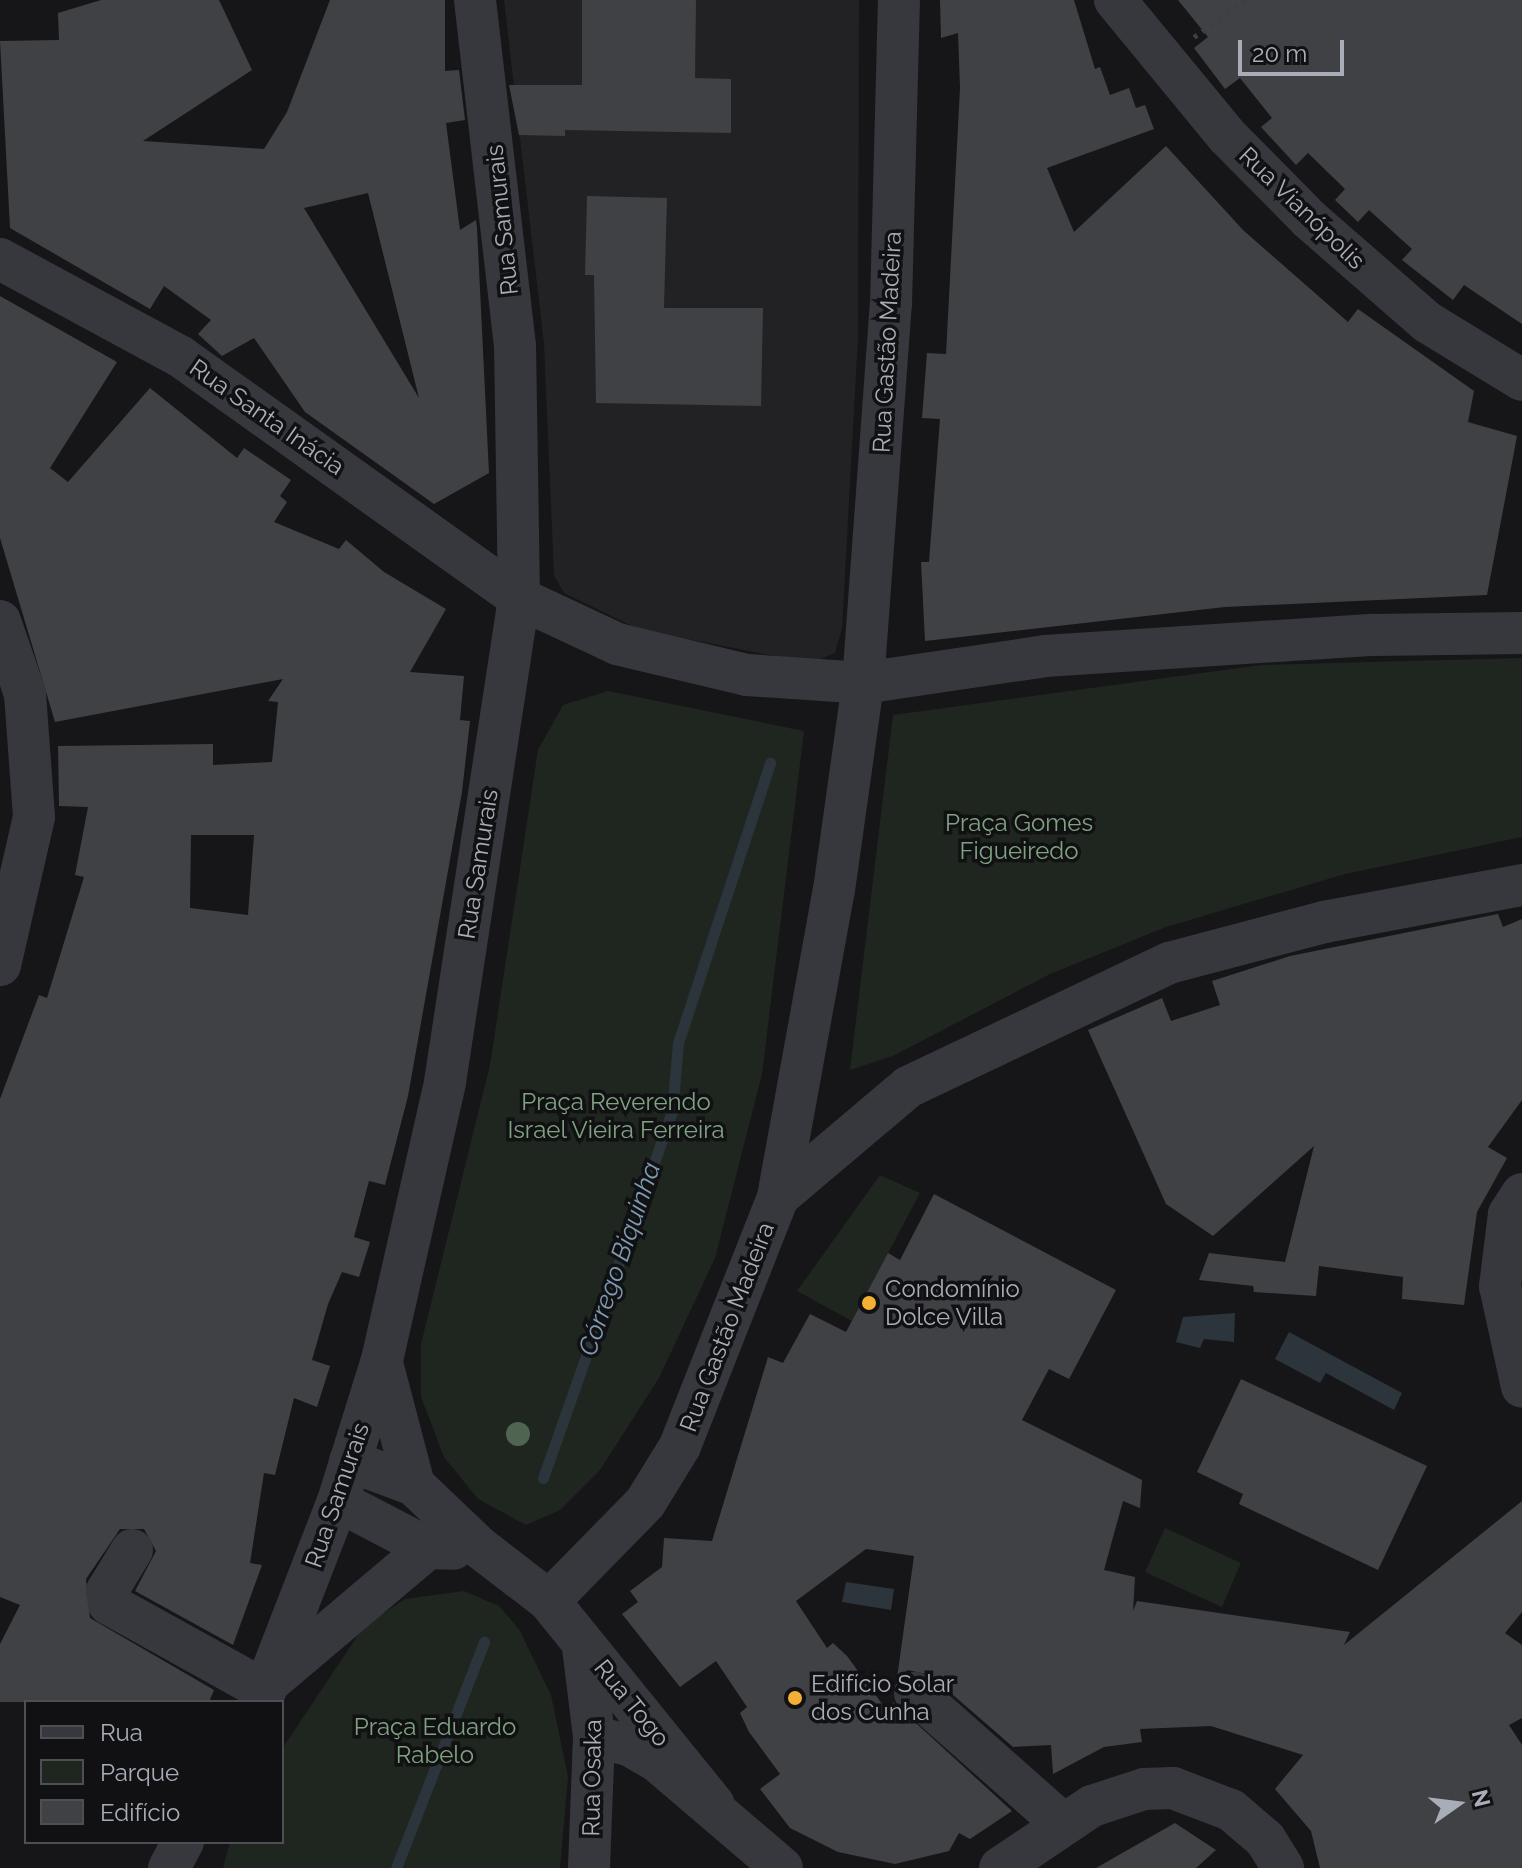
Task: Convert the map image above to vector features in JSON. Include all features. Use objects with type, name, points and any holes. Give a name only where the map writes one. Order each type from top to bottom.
[{"type":"street","name":"Rua Samurais","points":[[266,1691],[338,1501],[382,1360],[445,1082],[519,598],[515,346],[475,0]]},
{"type":"street","name":"Rua Gastão Madeira","points":[[863,683],[891,304],[899,0]]},
{"type":"street","name":"Rua Vianópolis","points":[[1115,0],[1227,136],[1309,219],[1427,322],[1522,380]]},
{"type":"street","name":"Rua Santa Inácia","points":[[0,259],[181,357],[519,598],[617,644],[747,675],[863,683]]},
{"type":"street","points":[[0,621],[25,694],[34,817],[0,965]]},
{"type":"street","points":[[778,1197],[834,890],[863,683],[1045,656],[1373,635],[1522,633]]},
{"type":"street","points":[[778,1197],[908,1087],[1169,963],[1324,922],[1522,885]]},
{"type":"street","points":[[1522,1194],[1509,1214],[1500,1286],[1522,1387]]},
{"type":"street","name":"Rua Gastão Madeira","points":[[549,1601],[645,1503],[680,1446],[778,1197]]},
{"type":"street","points":[[382,1360],[414,1485]]},
{"type":"street","points":[[350,1461],[414,1485],[479,1547],[549,1601]]},
{"type":"street","points":[[338,1501],[428,1548],[479,1547]]},
{"type":"street","points":[[132,1550],[107,1591],[109,1604],[266,1691],[428,1548]]},
{"type":"street","name":"Rua Togo","points":[[549,1601],[714,1805]]},
{"type":"street","name":"Rua Osaka","points":[[581,1640],[593,1688],[589,1868]]},
{"type":"street","points":[[915,1693],[1061,1822]]},
{"type":"street","name":"Rua Togo","points":[[594,1737],[648,1756],[714,1805],[782,1868]]},
{"type":"street","points":[[1000,1868],[1061,1822],[1121,1795],[1173,1788],[1231,1810],[1265,1839],[1283,1868]]},
{"type":"street","points":[[169,1868],[182,1844]]},
{"type":"path","points":[[1164,58],[1246,0]]},
{"type":"shaded area","points":[[504,0],[859,0],[858,337],[842,629],[835,653],[810,663],[638,629],[564,593],[554,575],[544,344]]},
{"type":"shaded area","points":[[1235,1313],[1234,1342],[1204,1339],[1200,1348],[1176,1342],[1183,1317]]},
{"type":"shaded area","points":[[1289,1332],[1402,1393],[1394,1410],[1326,1373],[1320,1383],[1275,1359]]},
{"type":"shaded area","points":[[846,1582],[894,1589],[891,1610],[842,1602]]},
{"type":"green space","name":"Praça Gomes Figueiredo","points":[[1522,658],[1522,837],[1345,874],[1166,927],[1050,974],[895,1055],[850,1070],[893,715],[1261,665]]},
{"type":"green space","name":"Praça Reverendo Israel Vieira Ferreira","points":[[608,691],[804,731],[762,1074],[715,1258],[659,1378],[600,1470],[560,1510],[526,1525],[478,1499],[444,1457],[421,1397],[421,1344],[490,1065],[538,750],[563,705]]},
{"type":"green space","points":[[880,1175],[920,1193],[852,1321],[797,1291]]},
{"type":"green space","points":[[1165,1528],[1241,1563],[1222,1607],[1145,1572]]},
{"type":"green space","name":"Praça Eduardo Rabelo","points":[[464,1591],[499,1606],[519,1629],[551,1695],[568,1777],[560,1868],[223,1868],[229,1844],[284,1844],[284,1746],[364,1626],[405,1599]]},
{"type":"building","points":[[101,0],[219,0],[252,70],[143,141],[264,149],[287,112],[330,0],[445,0],[445,71],[459,70],[465,120],[446,123],[460,230],[476,220],[477,228],[489,473],[434,504],[305,412],[254,338],[222,356],[198,334],[211,320],[164,286],[150,309],[10,228],[0,41],[59,40],[58,13]],"holes":[[[368,193],[419,398],[304,208]]]},
{"type":"building","points":[[582,0],[696,0],[695,78],[731,79],[731,133],[565,130],[565,136],[519,135],[509,85],[582,85]]},
{"type":"building","points":[[940,0],[1074,0],[1095,69],[1100,67],[1110,95],[1129,88],[1136,108],[1145,105],[1154,129],[1047,168],[1074,232],[1166,146],[1243,230],[1348,322],[1358,309],[1474,391],[1468,422],[1517,436],[1487,595],[1225,607],[925,641],[921,562],[929,562],[940,419],[922,418],[927,353],[946,354],[960,88],[958,33],[941,38]]},
{"type":"building","points":[[1178,0],[1522,0],[1522,324],[1464,285],[1453,300],[1402,260],[1412,249],[1369,210],[1358,222],[1335,200],[1345,189],[1308,153],[1296,165],[1261,127],[1272,118],[1240,78],[1225,89],[1194,48],[1208,37]]},
{"type":"building","points":[[587,196],[667,198],[664,308],[763,308],[761,406],[596,403],[594,275],[585,275]]},
{"type":"building","points":[[0,296],[117,362],[50,468],[68,482],[150,388],[237,458],[244,448],[291,480],[280,496],[287,502],[274,522],[339,549],[346,540],[384,572],[446,609],[410,672],[464,676],[460,720],[470,721],[462,792],[408,1096],[385,1185],[369,1181],[354,1237],[370,1242],[359,1277],[342,1272],[328,1304],[312,1360],[330,1366],[317,1407],[294,1398],[275,1475],[264,1473],[250,1563],[262,1565],[233,1645],[135,1591],[156,1551],[144,1529],[120,1529],[86,1579],[90,1618],[214,1690],[210,1700],[0,1702],[0,1644],[20,1605],[0,1597],[0,1099],[39,995],[47,998],[84,877],[75,875],[88,807],[59,806],[58,746],[213,744],[213,765],[272,762],[278,702],[268,701],[283,679],[55,722],[0,538]],"holes":[[[191,835],[254,835],[248,915],[190,908]]]},
{"type":"building","points":[[1498,914],[1503,927],[1522,919],[1522,1100],[1488,1147],[1507,1158],[1477,1212],[1464,1305],[1402,1299],[1403,1277],[1319,1266],[1316,1296],[1254,1292],[1253,1286],[1199,1280],[1209,1253],[1285,1262],[1314,1146],[1213,1236],[1166,1204],[1088,1030],[1162,998],[1171,1021],[1220,1005],[1212,981],[1290,956]]},
{"type":"building","points":[[934,1194],[1116,1290],[1069,1379],[1049,1369],[1022,1420],[1142,1480],[1140,1508],[1123,1501],[1104,1570],[1135,1577],[1133,1611],[1137,1601],[1350,1632],[1344,1645],[1522,1501],[1522,1612],[1505,1633],[1522,1645],[1522,1718],[1509,1725],[1522,1745],[1522,1868],[1320,1868],[1311,1831],[1275,1789],[1303,1755],[1211,1726],[1140,1729],[1142,1742],[1104,1747],[1053,1774],[1051,1745],[1013,1747],[930,1675],[908,1670],[897,1678],[914,1556],[866,1549],[796,1601],[827,1648],[833,1643],[847,1656],[891,1716],[893,1702],[1012,1811],[970,1839],[959,1833],[949,1851],[895,1864],[838,1852],[790,1828],[760,1789],[780,1774],[749,1732],[740,1713],[747,1707],[716,1661],[680,1687],[622,1614],[638,1602],[630,1591],[662,1567],[664,1538],[712,1541],[768,1357],[783,1363],[810,1314],[846,1332],[888,1253],[900,1260]]},
{"type":"building","points":[[1241,1379],[1427,1466],[1378,1570],[1239,1504],[1243,1494],[1197,1472]]},
{"type":"building","points":[[1175,1823],[1216,1850],[1196,1868],[1096,1868]]},
{"type":"waterway","name":"Córrego Biquinha","points":[[543,1478],[672,1112],[678,1043],[770,763]]},
{"type":"waterway","name":"Córrego Biquinha","points":[[396,1868],[484,1642]]},
{"type":"place","name":"Condomínio Dolce Villa","points":[[869,1303]]},
{"type":"place","name":"Edifício Solar dos Cunha","points":[[795,1698]]}]
